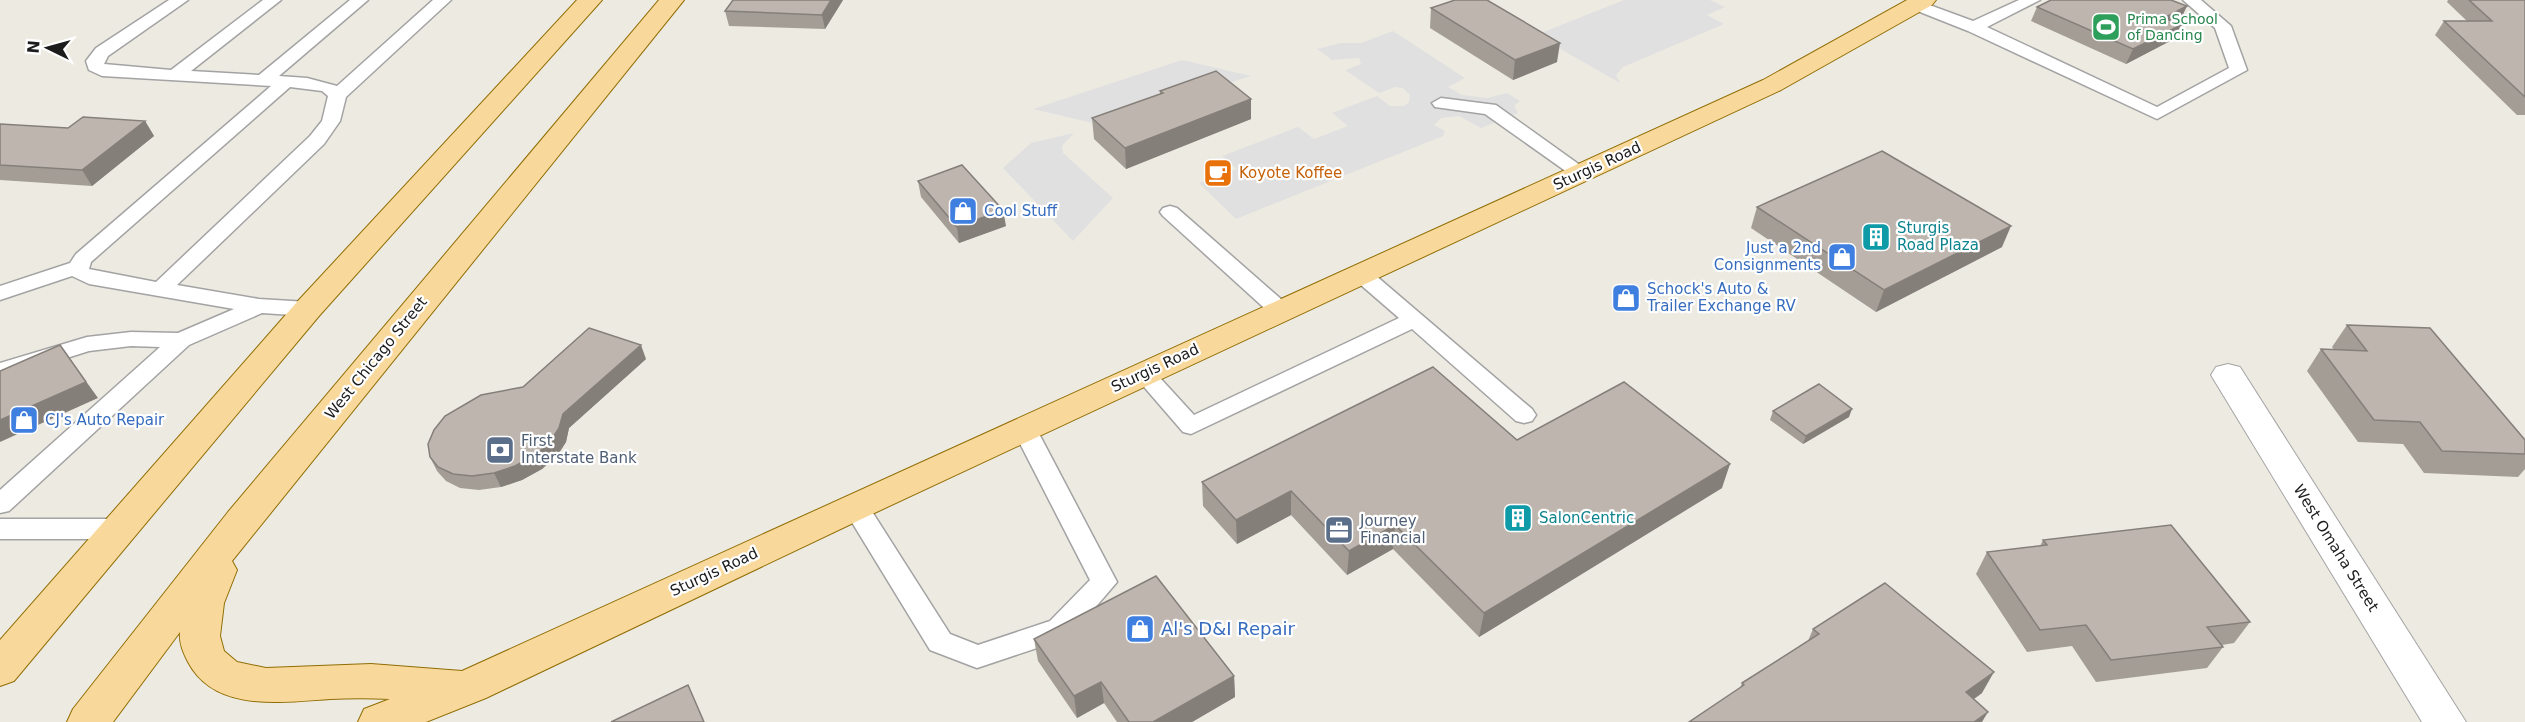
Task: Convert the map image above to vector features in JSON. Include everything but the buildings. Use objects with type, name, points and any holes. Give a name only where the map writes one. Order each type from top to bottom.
[{"type":"main road","points":[[0,669],[308,309],[590,0]]},
{"type":"main road","points":[[565,128],[602,55],[647,0]]},
{"type":"main road","name":"West Chicago Street","points":[[88,722],[241,522],[672,0]]},
{"type":"main road","name":"Sturgis Road","points":[[380,722],[413,715],[855,506],[1773,86],[1920,3]]},
{"type":"main road","points":[[241,522],[210,586],[198,622],[201,648],[215,670],[243,683],[285,685],[344,681],[471,686]]},
{"type":"street","name":"West Omaha Street","points":[[2228,375],[2445,722]]},
{"type":"lane","points":[[180,0],[102,52],[94,61],[95,66],[102,71],[288,81],[328,87],[337,95]]},
{"type":"lane","points":[[175,75],[273,0]]},
{"type":"lane","points":[[264,80],[360,0]]},
{"type":"lane","points":[[162,288],[317,140],[332,122],[337,95],[443,0]]},
{"type":"lane","points":[[1974,27],[2031,0]]},
{"type":"lane","points":[[1920,3],[2157,114],[2238,70],[2223,26],[2191,0]]},
{"type":"lane","points":[[0,293],[78,267],[83,258],[288,81]]},
{"type":"lane","points":[[1441,103],[1490,110],[1581,173]]},
{"type":"lane","points":[[1170,212],[1281,311]]},
{"type":"lane","points":[[78,267],[81,273],[89,277],[259,306],[308,309]]},
{"type":"lane","points":[[1361,274],[1524,415]]},
{"type":"lane","points":[[0,504],[181,340],[259,306]]},
{"type":"lane","points":[[1143,374],[1191,426],[1413,320]]},
{"type":"lane","points":[[0,370],[87,344],[131,339],[181,340]]},
{"type":"lane","points":[[855,506],[940,642],[977,657],[1060,629],[1104,582],[1024,428]]},
{"type":"lane","points":[[0,529],[121,529]]},
{"type":"shaded area","points":[[1624,0],[1710,0],[1725,7],[1707,15],[1724,24],[1623,67],[1616,75],[1620,83],[1536,35]]},
{"type":"shaded area","points":[[1393,31],[1465,78],[1448,87],[1462,95],[1487,98],[1507,93],[1520,101],[1514,106],[1518,113],[1481,128],[1459,116],[1441,118],[1434,125],[1445,131],[1443,136],[1236,219],[1199,183],[1237,169],[1222,156],[1298,127],[1314,139],[1348,126],[1332,113],[1377,96],[1390,106],[1404,106],[1409,102],[1410,95],[1403,88],[1395,87],[1379,93],[1345,70],[1361,64],[1359,58],[1332,60],[1317,49],[1341,43],[1361,43]]},
{"type":"shaded area","points":[[1182,60],[1251,76],[1097,124],[1033,109]]},
{"type":"shaded area","points":[[1074,133],[1062,146],[1063,153],[1113,198],[1073,241],[1003,168],[1031,143]]},
{"type":"place","name":"Prima School of Dancing","points":[[2106,27]]},
{"type":"place","name":"Koyote Koffee","points":[[1218,173]]},
{"type":"place","name":"Cool Stuff","points":[[963,211]]},
{"type":"place","name":"Sturgis Road Plaza","points":[[1876,237]]},
{"type":"place","name":"Just a 2nd Consignments","points":[[1842,257]]},
{"type":"place","name":"Schock's Auto & Trailer Exchange RV","points":[[1626,298]]},
{"type":"place","name":"CJ's Auto Repair","points":[[24,420]]},
{"type":"place","name":"First Interstate Bank","points":[[500,450]]},
{"type":"place","name":"SalonCentric","points":[[1518,518]]},
{"type":"place","name":"Journey Financial","points":[[1339,530]]},
{"type":"place","name":"Al's D&I Repair","points":[[1140,629]]}]
